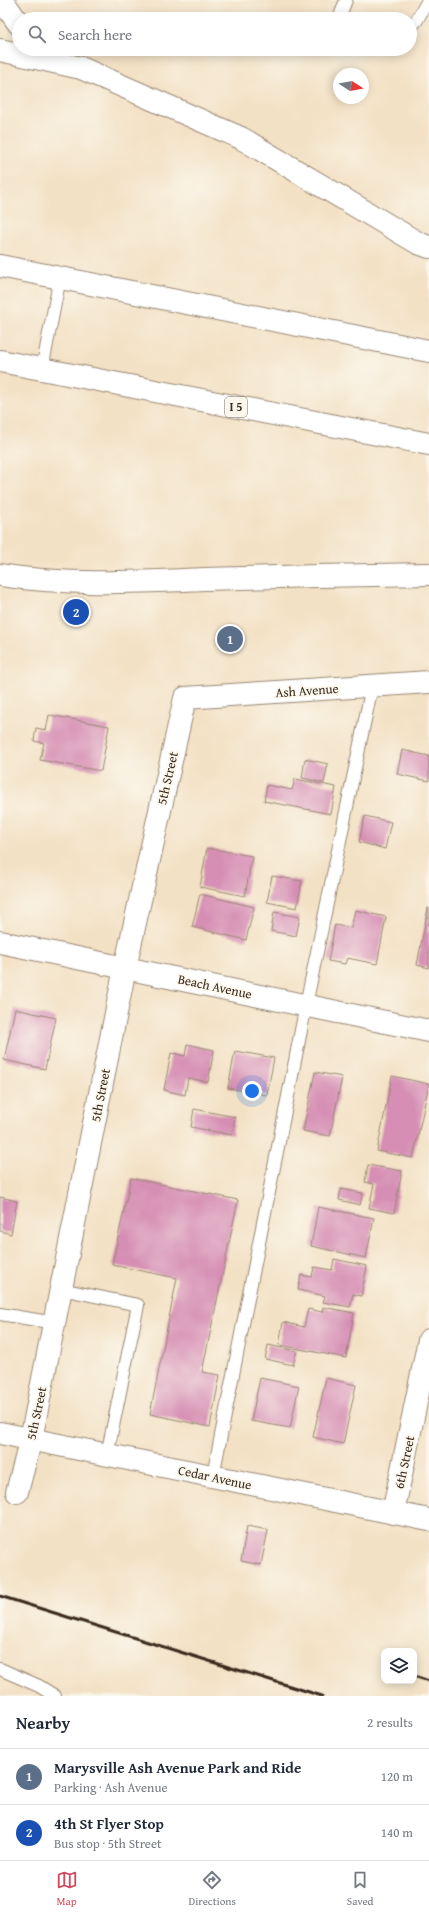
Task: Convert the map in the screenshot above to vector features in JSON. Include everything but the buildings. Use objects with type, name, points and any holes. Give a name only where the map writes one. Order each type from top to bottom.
[{"type":"main road","points":[[2,0],[12,14]]},
{"type":"main road","points":[[0,50],[12,53]]},
{"type":"main road","points":[[27,56],[81,68]]},
{"type":"main road","points":[[63,56],[81,68],[241,138],[418,243],[429,247]]},
{"type":"main road","points":[[0,266],[429,351]]},
{"type":"main road","name":"I 5","points":[[0,361],[429,444]]},
{"type":"main road","points":[[0,576],[55,582],[99,583],[321,575],[429,574]]},
{"type":"main road","name":"Ash Avenue","points":[[185,698],[429,682]]},
{"type":"main road","name":"5th Street","points":[[17,1492],[31,1439],[55,1323],[124,968],[185,698]]},
{"type":"main road","name":"Beach Avenue","points":[[0,942],[429,1030]]},
{"type":"main road","name":"6th Street","points":[[393,1513],[426,1365],[429,1340]]},
{"type":"main road","name":"Cedar Avenue","points":[[0,1433],[429,1520]]},
{"type":"lane","points":[[342,12],[346,0]]},
{"type":"lane","points":[[417,20],[428,0]]},
{"type":"lane","points":[[42,369],[60,278]]},
{"type":"lane","points":[[213,1476],[306,1005],[372,686]]},
{"type":"lane","points":[[61,1289],[138,1306],[107,1455]]},
{"type":"lane","points":[[0,1314],[55,1323]]},
{"type":"lane","points":[[0,1669],[39,1686],[55,1696]]},
{"type":"railway","points":[[0,1596],[322,1696]]},
{"type":"railway","points":[[417,1677],[429,1681]]},
{"type":"place","name":"4th St Flyer Stop","points":[[76,612]]},
{"type":"place","name":"Marysville Ash Avenue Park and Ride","points":[[230,639]]}]
